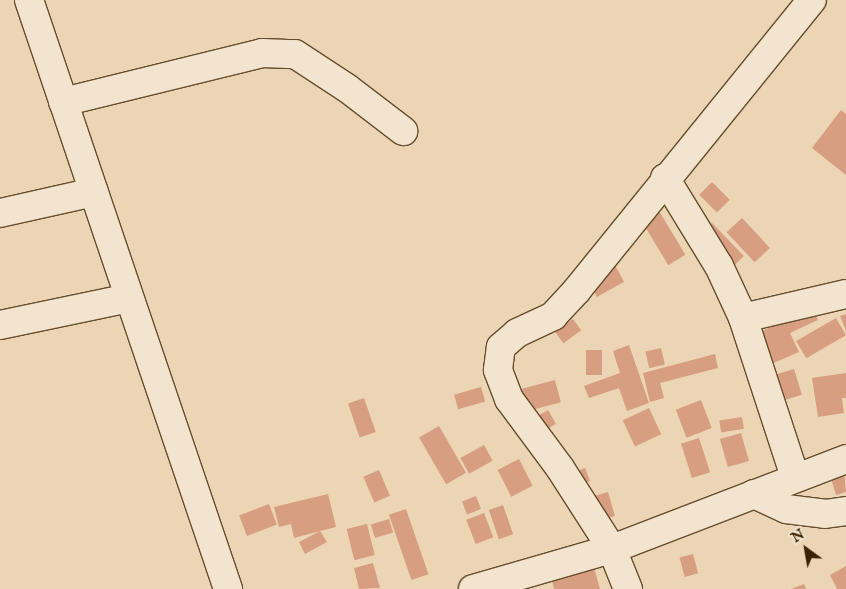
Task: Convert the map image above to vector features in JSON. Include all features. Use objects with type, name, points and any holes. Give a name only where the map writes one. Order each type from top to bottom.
[{"type":"street","points":[[29,0],[228,589]]},
{"type":"street","points":[[628,589],[612,549],[560,468],[509,400],[498,370],[501,347],[517,334],[553,316],[577,290],[665,178],[812,0]]},
{"type":"street","points":[[63,102],[262,53],[295,54],[347,88],[403,131]]},
{"type":"street","points":[[665,178],[719,266],[743,318],[795,477]]},
{"type":"street","points":[[0,213],[94,192]]},
{"type":"street","points":[[743,318],[846,294]]},
{"type":"street","points":[[0,325],[129,298]]},
{"type":"street","points":[[474,589],[612,549],[795,477],[846,459]]},
{"type":"street","points":[[754,494],[786,509],[825,514],[846,511]]},
{"type":"building","points":[[841,110],[846,114],[846,175],[812,148]]},
{"type":"building","points":[[712,182],[730,200],[717,212],[699,195]]},
{"type":"building","points":[[656,206],[685,255],[668,265],[639,216]]},
{"type":"building","points":[[742,218],[770,248],[755,262],[727,232]]},
{"type":"building","points":[[712,223],[744,256],[732,267],[700,234]]},
{"type":"building","points":[[612,260],[624,282],[597,297],[585,275]]},
{"type":"building","points":[[809,302],[818,320],[790,333],[799,352],[762,368],[748,337],[778,324],[775,318]]},
{"type":"building","points":[[846,314],[846,331],[840,316]]},
{"type":"building","points":[[836,318],[846,335],[806,358],[796,341]]},
{"type":"building","points":[[573,319],[581,330],[563,343],[555,332]]},
{"type":"building","points":[[629,345],[649,403],[627,411],[619,388],[589,398],[584,386],[620,373],[613,351]]},
{"type":"building","points":[[661,348],[665,365],[649,368],[645,352]]},
{"type":"building","points":[[586,350],[602,350],[602,375],[586,375]]},
{"type":"building","points":[[715,354],[718,368],[660,383],[664,398],[650,402],[643,373]]},
{"type":"building","points":[[794,369],[802,395],[769,405],[761,379]]},
{"type":"building","points":[[846,373],[846,398],[842,398],[844,413],[818,417],[812,378]]},
{"type":"building","points":[[555,380],[561,402],[520,413],[514,391]]},
{"type":"building","points":[[481,387],[485,401],[458,409],[454,395]]},
{"type":"building","points":[[364,398],[376,432],[360,438],[348,404]]},
{"type":"building","points":[[701,400],[712,428],[687,438],[676,410]]},
{"type":"building","points":[[649,408],[661,434],[635,447],[623,420]]},
{"type":"building","points":[[548,410],[556,424],[532,438],[524,424]]},
{"type":"building","points":[[742,417],[744,429],[721,432],[719,421]]},
{"type":"building","points":[[439,426],[466,473],[446,484],[419,437]]},
{"type":"building","points":[[741,433],[749,461],[728,467],[720,439]]},
{"type":"building","points":[[699,438],[710,472],[692,478],[681,444]]},
{"type":"building","points":[[484,445],[493,461],[469,474],[460,458]]},
{"type":"building","points":[[519,459],[533,486],[511,497],[498,470]]},
{"type":"building","points":[[585,468],[590,481],[576,486],[571,473]]},
{"type":"building","points":[[379,470],[390,496],[374,502],[363,477]]},
{"type":"building","points":[[844,471],[846,492],[836,495],[830,475]]},
{"type":"building","points":[[608,492],[615,516],[600,520],[594,496]]},
{"type":"building","points":[[328,494],[336,527],[294,538],[291,524],[279,527],[274,507]]},
{"type":"building","points":[[476,496],[481,509],[467,514],[462,501]]},
{"type":"building","points":[[269,504],[277,525],[247,536],[239,515]]},
{"type":"building","points":[[503,505],[513,534],[499,539],[489,510]]},
{"type":"building","points":[[406,509],[428,574],[411,580],[389,515]]},
{"type":"building","points":[[484,513],[493,537],[476,544],[466,520]]},
{"type":"building","points":[[389,519],[393,532],[375,538],[371,525]]},
{"type":"building","points":[[367,524],[375,555],[354,560],[347,529]]},
{"type":"building","points":[[320,531],[327,542],[305,554],[299,542]]},
{"type":"building","points":[[693,554],[698,573],[685,577],[679,558]]},
{"type":"building","points":[[373,563],[380,588],[359,589],[354,568]]},
{"type":"building","points":[[846,566],[846,589],[837,589],[830,575]]},
{"type":"building","points":[[594,568],[600,589],[554,589],[552,580]]},
{"type":"building","points":[[804,584],[806,589],[791,589]]}]
